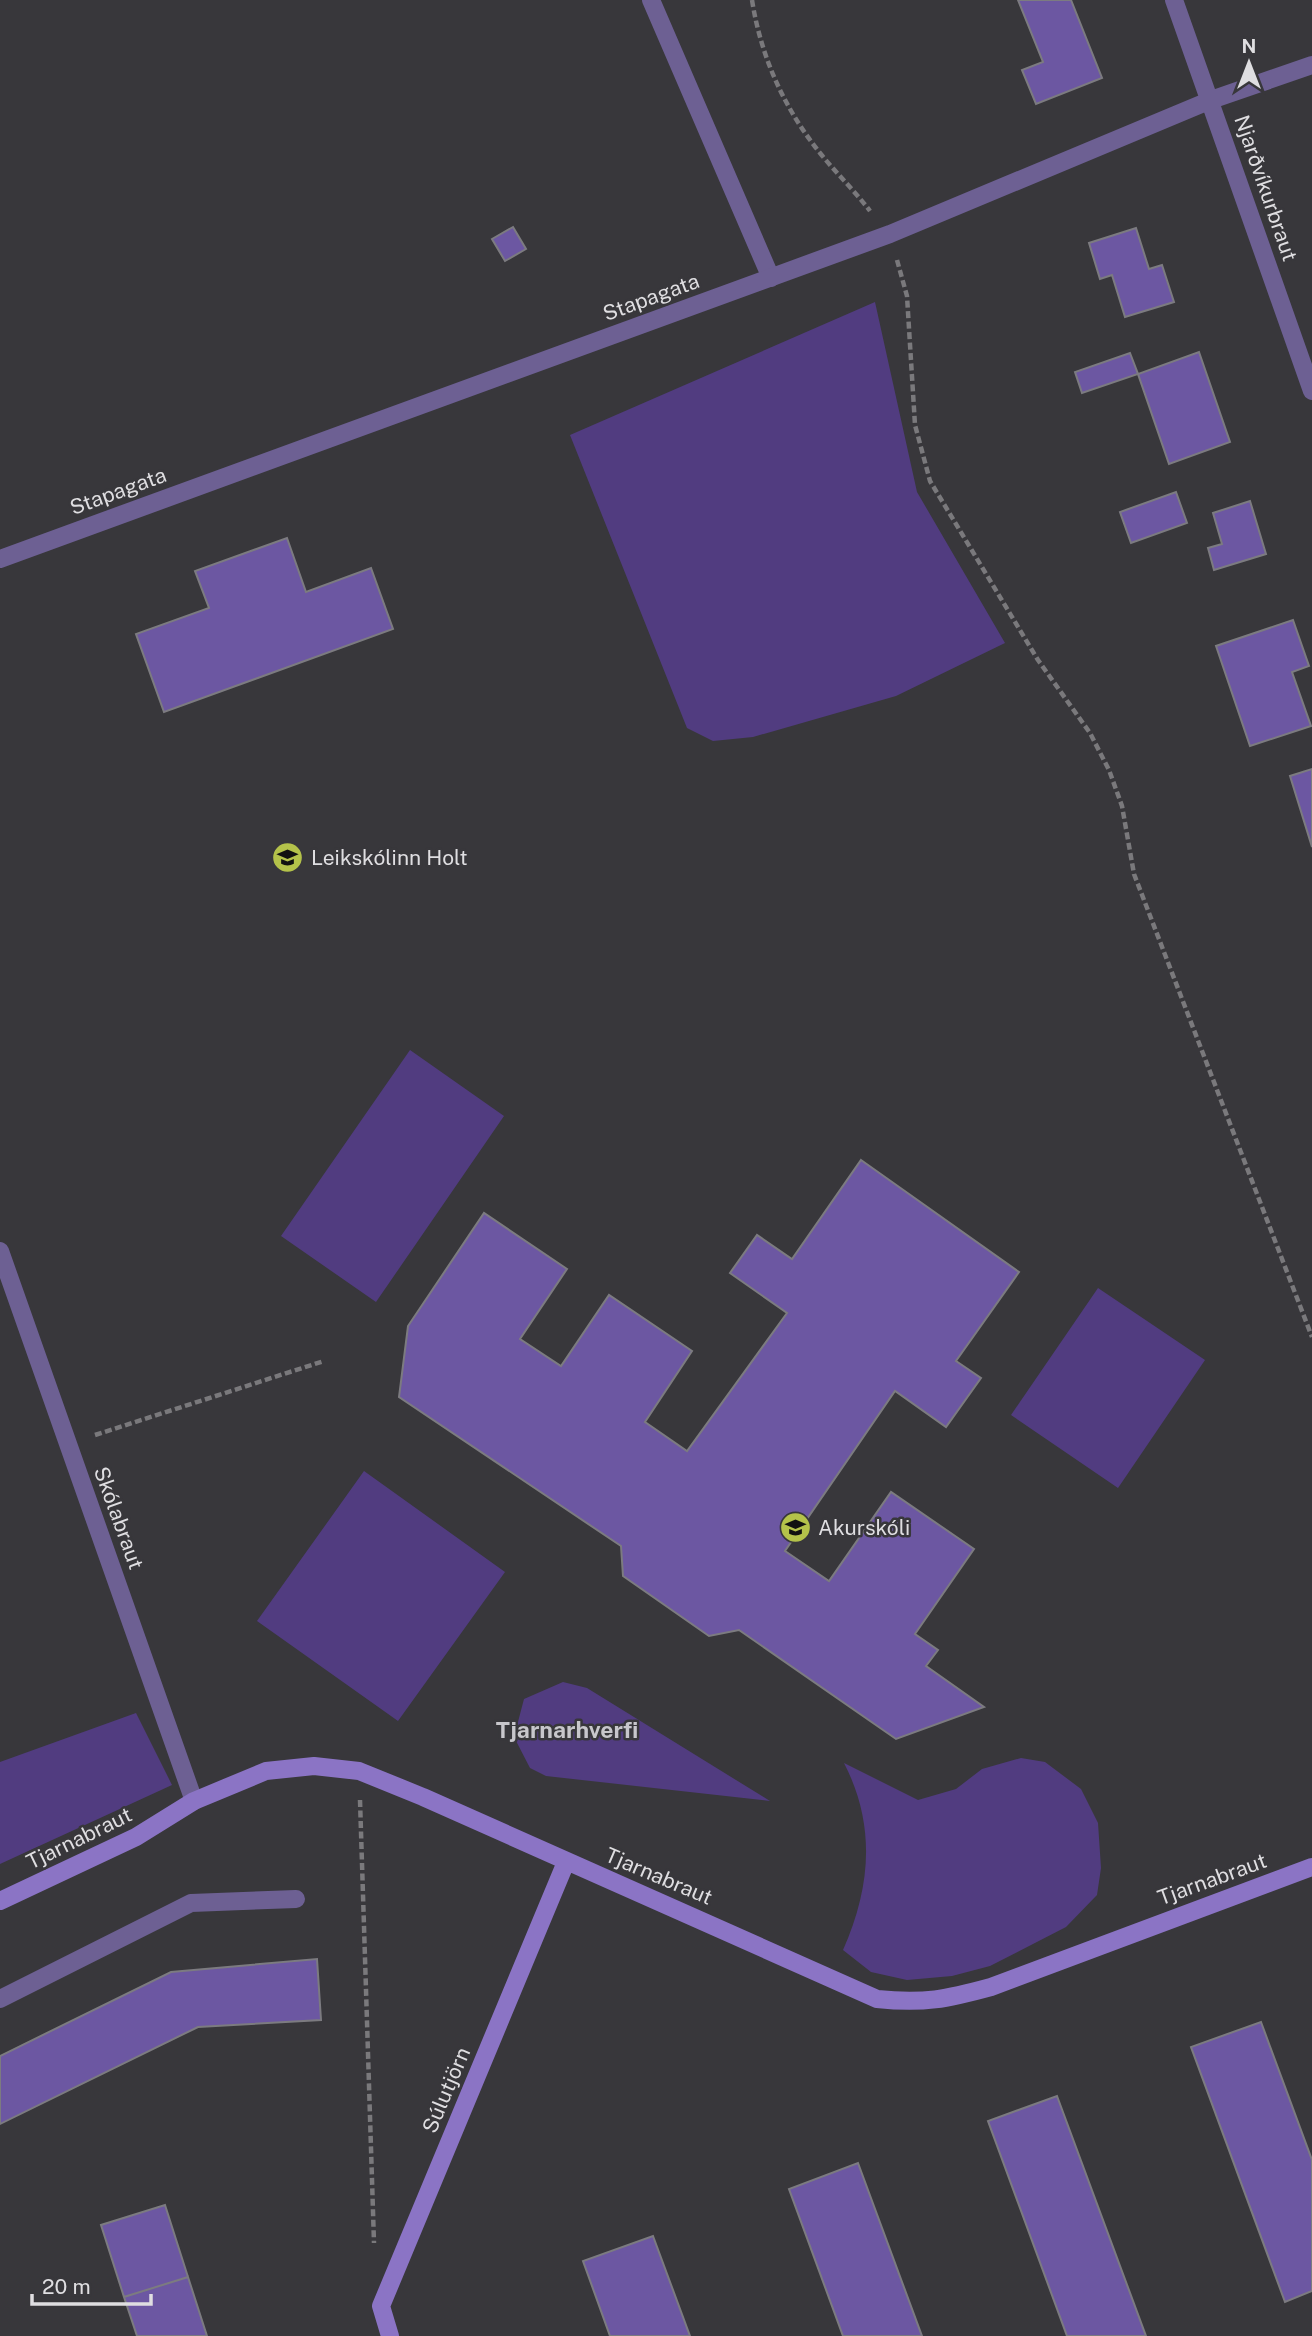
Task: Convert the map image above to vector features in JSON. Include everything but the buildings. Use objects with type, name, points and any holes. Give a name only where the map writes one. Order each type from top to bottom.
[{"type":"street","points":[[651,0],[771,278]]},
{"type":"street","name":"Njarðvíkurbraut","points":[[1174,0],[1312,391]]},
{"type":"street","name":"Stapagata","points":[[0,559],[890,234],[1211,100],[1312,65]]},
{"type":"street","name":"Skólabraut","points":[[0,1251],[194,1801]]},
{"type":"street","name":"Tjarnabraut","points":[[0,1901],[136,1837],[194,1801],[266,1771],[314,1766],[359,1771],[566,1862],[617,1881],[877,1999],[906,2002],[938,2001],[991,1987],[1312,1867]]},
{"type":"street","name":"Súlutjörn","points":[[390,2336],[381,2306],[566,1862]]},
{"type":"street","points":[[0,1999],[191,1903],[296,1899]]},
{"type":"path","points":[[752,0],[758,37],[779,91],[819,152],[890,234],[907,296],[915,425],[930,481],[1038,660],[1090,733],[1109,770],[1122,806],[1134,874],[1312,1337]]},
{"type":"path","points":[[68,1443],[324,1361]]},
{"type":"path","points":[[359,1771],[374,2249]]},
{"type":"shaded area","points":[[875,302],[917,492],[1005,643],[896,696],[753,737],[713,741],[687,728],[570,435]]},
{"type":"shaded area","points":[[410,1050],[504,1116],[376,1302],[281,1236]]},
{"type":"shaded area","points":[[1098,1288],[1205,1360],[1118,1488],[1011,1415]]},
{"type":"shaded area","points":[[364,1471],[505,1572],[398,1721],[257,1621]]},
{"type":"shaded area","points":[[563,1682],[587,1688],[770,1801],[546,1776],[530,1768],[514,1737],[524,1699]]},
{"type":"shaded area","points":[[136,1713],[172,1785],[0,1864],[0,1762]]},
{"type":"shaded area","points":[[1021,1758],[1045,1762],[1081,1789],[1098,1823],[1101,1868],[1097,1895],[1066,1927],[990,1966],[952,1976],[907,1980],[871,1972],[843,1950],[859,1903],[866,1856],[861,1810],[844,1763],[918,1800],[956,1789],[982,1769]]},
{"type":"place","name":"Leikskólinn Holt","points":[[288,857]]},
{"type":"place","name":"Akurskóli","points":[[795,1527]]},
{"type":"district","name":"Tjarnarhverfi","points":[[567,1729]]}]
